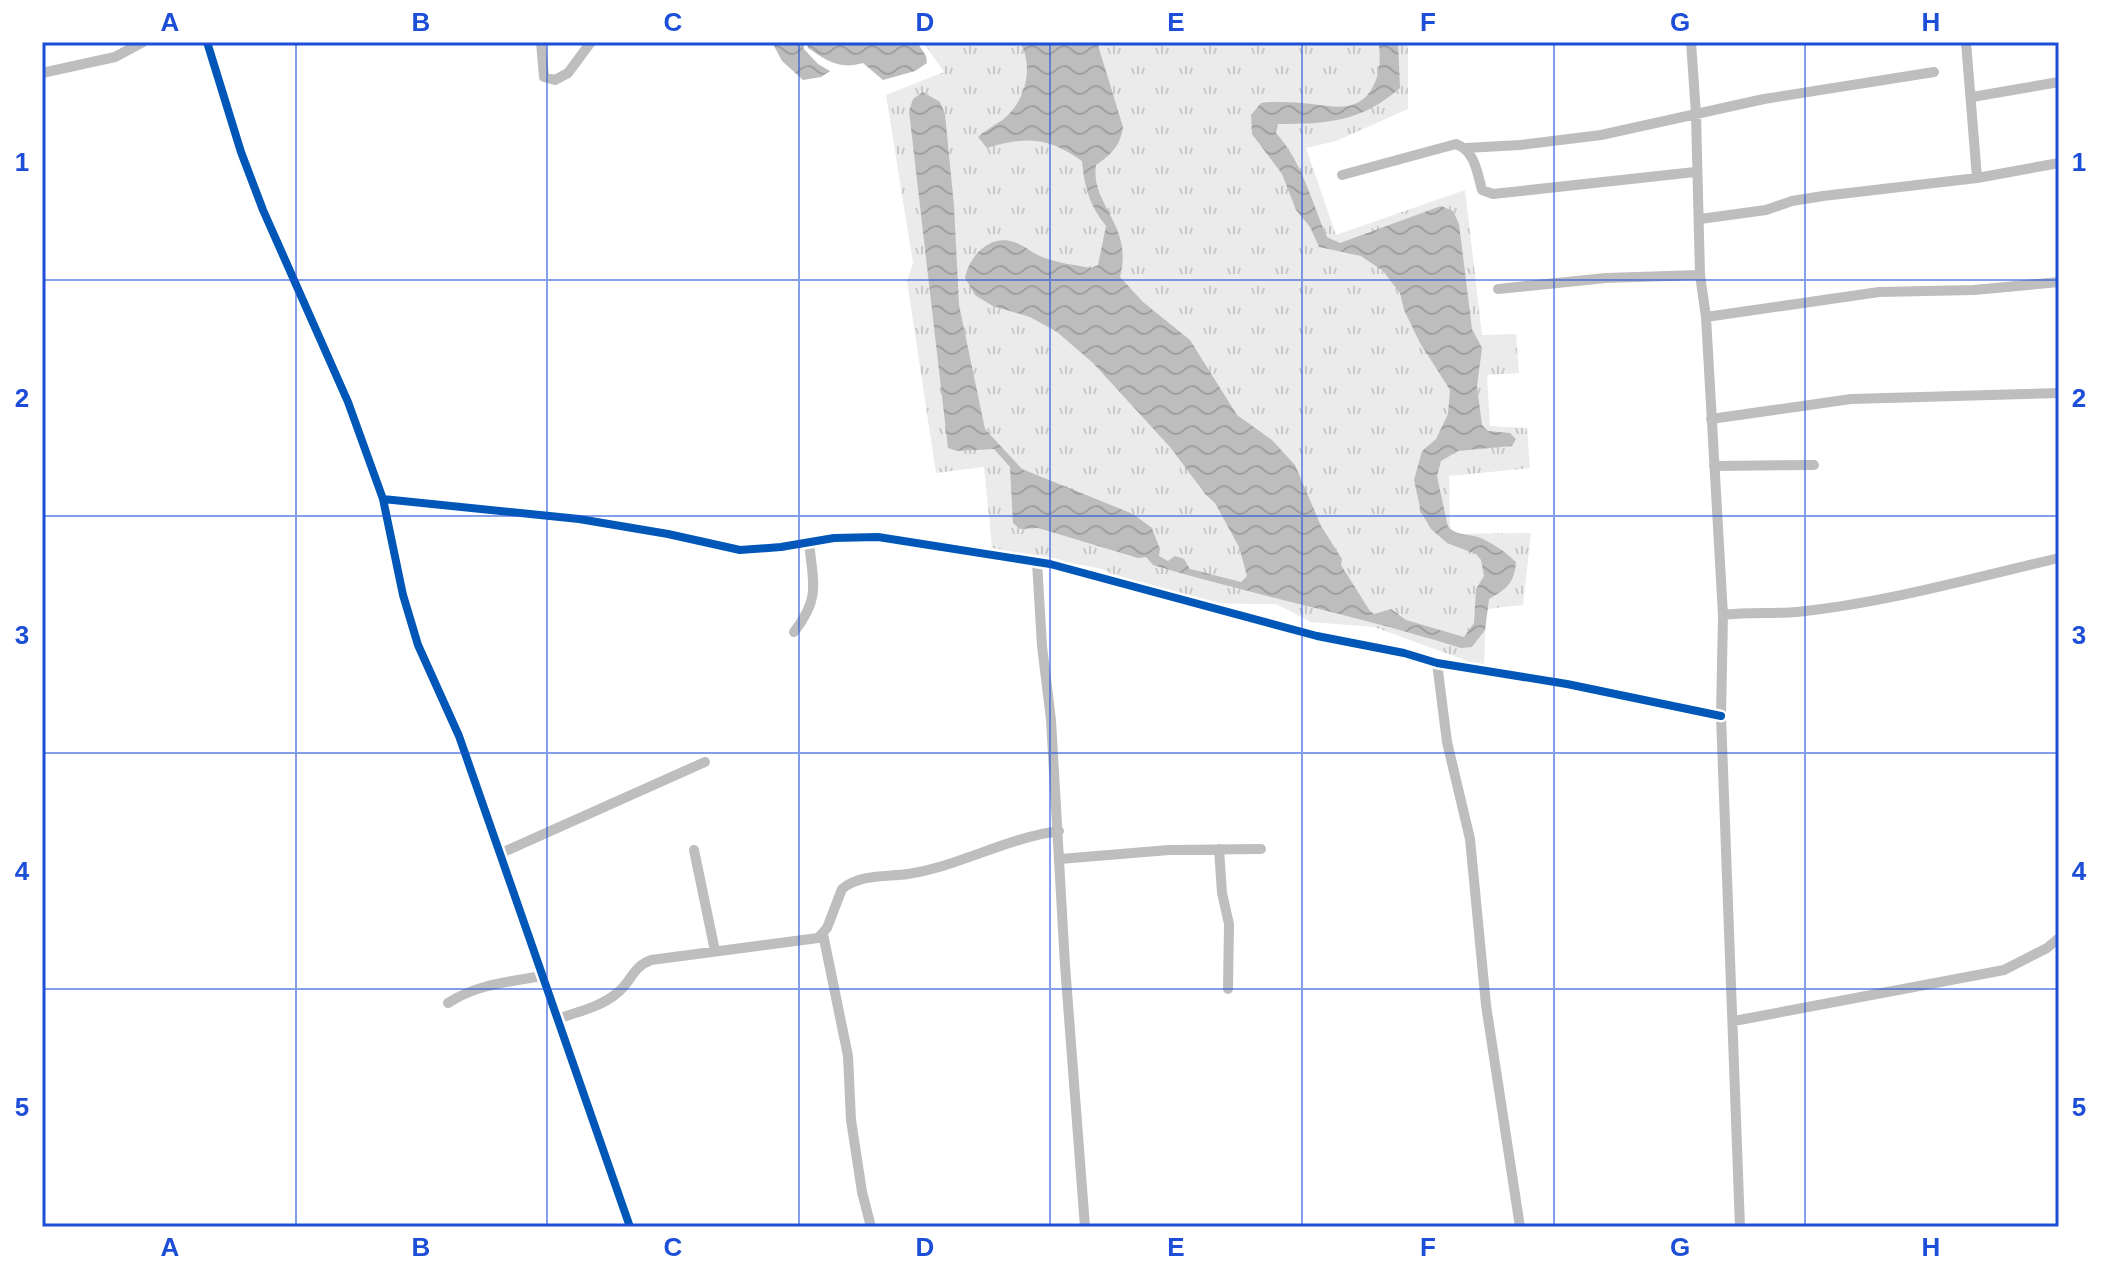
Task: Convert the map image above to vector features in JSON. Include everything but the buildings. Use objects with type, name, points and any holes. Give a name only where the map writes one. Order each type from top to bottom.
[{"type":"street","points":[[42,73],[115,57],[143,42]]},
{"type":"street","points":[[207,42],[241,152],[263,210],[348,402],[383,499],[403,595],[418,645],[459,736],[630,1227]]},
{"type":"street","points":[[541,42],[544,77],[555,80],[568,73],[591,42]]},
{"type":"street","points":[[1691,42],[1700,275],[1706,317],[1723,615],[1721,716],[1740,1227]]},
{"type":"street","points":[[1966,42],[1977,178]]},
{"type":"street","points":[[1342,175],[1456,144],[1466,148],[1520,145],[1601,135],[1764,99],[1934,72]]},
{"type":"street","points":[[1972,97],[2059,82]]},
{"type":"street","points":[[1466,148],[1482,190],[1493,194],[1695,172]]},
{"type":"street","points":[[1700,219],[1766,210],[1792,201],[1823,196],[1977,178],[2059,163]]},
{"type":"street","points":[[1498,289],[1606,278],[1700,275]]},
{"type":"street","points":[[1706,317],[1879,292],[1974,290],[2059,282]]},
{"type":"street","points":[[1711,419],[1851,399],[2059,393]]},
{"type":"street","points":[[1714,466],[1814,465]]},
{"type":"street","points":[[383,499],[579,519],[740,550],[834,538],[878,537],[1037,562],[1317,636],[1404,653],[1437,663],[1567,684],[1721,716]]},
{"type":"street","points":[[794,632],[810,608],[814,595],[809,542]]},
{"type":"street","points":[[1723,615],[1795,612],[1858,603],[2059,558]]},
{"type":"street","points":[[1037,562],[1059,831],[1085,1227]]},
{"type":"street","points":[[1437,663],[1447,742],[1470,839],[1486,1005],[1520,1227]]},
{"type":"street","points":[[499,854],[705,762]]},
{"type":"street","points":[[871,1227],[862,1192],[851,1120],[848,1056],[823,934],[842,889],[862,879],[910,874],[962,861],[994,846],[1059,831]]},
{"type":"street","points":[[1219,849],[1222,893],[1229,924],[1228,989]]},
{"type":"street","points":[[1060,859],[1261,849]]},
{"type":"street","points":[[694,850],[715,951]]},
{"type":"street","points":[[557,1019],[614,996],[628,984],[631,974],[643,963],[806,941],[823,934]]},
{"type":"street","points":[[1734,1021],[2004,970],[2047,948],[2059,938]]},
{"type":"street","points":[[448,1003],[466,991],[483,986],[542,976]]},
{"type":"green space","points":[[923,42],[1408,42],[1408,109],[1336,141],[1306,148],[1336,235],[1465,190],[1482,335],[1516,334],[1519,373],[1487,375],[1490,426],[1527,428],[1530,468],[1449,476],[1450,534],[1531,533],[1523,605],[1486,609],[1484,667],[1374,627],[1311,622],[1276,604],[1168,603],[1102,569],[992,548],[984,467],[936,473],[907,281],[913,263],[886,95],[944,72]]},
{"type":"water","points":[[772,42],[806,42],[803,48],[818,64],[830,71],[821,77],[803,80],[782,61]]},
{"type":"water","points":[[807,42],[917,42],[927,63],[915,71],[883,80],[863,63],[840,65],[828,60],[808,48]]},
{"type":"water","points":[[1020,42],[1097,42],[1123,127],[1114,149],[1096,165],[1099,192],[1121,243],[1123,259],[1120,277],[1143,302],[1190,340],[1237,415],[1272,440],[1295,465],[1321,526],[1342,559],[1341,565],[1370,611],[1374,614],[1391,609],[1406,620],[1464,637],[1474,623],[1476,589],[1484,576],[1481,560],[1476,554],[1447,543],[1431,529],[1421,512],[1414,480],[1422,451],[1436,439],[1448,414],[1450,390],[1420,343],[1404,310],[1400,293],[1383,271],[1361,256],[1319,247],[1310,227],[1296,210],[1282,174],[1252,134],[1251,115],[1261,103],[1293,102],[1342,107],[1358,103],[1365,98],[1376,80],[1380,61],[1378,42],[1398,42],[1400,88],[1386,99],[1343,119],[1278,124],[1276,133],[1300,170],[1327,237],[1340,243],[1441,206],[1453,211],[1459,224],[1472,329],[1482,348],[1477,386],[1482,425],[1488,431],[1510,433],[1516,439],[1512,446],[1458,451],[1441,461],[1437,476],[1448,527],[1489,542],[1516,562],[1508,585],[1489,599],[1485,630],[1472,647],[1461,648],[1192,576],[1153,565],[1146,557],[1138,558],[1038,528],[1020,529],[1013,523],[1010,467],[994,449],[957,451],[948,448],[909,111],[913,99],[923,92],[940,102],[945,114],[959,305],[985,429],[1022,469],[1133,514],[1152,528],[1160,549],[1159,556],[1168,561],[1175,556],[1184,559],[1190,569],[1241,582],[1247,576],[1239,547],[1215,503],[1170,447],[1093,363],[1057,332],[1030,317],[993,306],[976,296],[965,278],[971,262],[982,249],[1005,240],[1054,261],[1091,268],[1098,265],[1106,226],[1089,196],[1082,161],[1048,143],[1026,141],[987,148],[978,137],[1006,117],[1024,89],[1027,70]]},
{"type":"cycle path","points":[[207,42],[241,152],[263,210],[348,402],[383,499],[403,595],[418,645],[459,736],[630,1227]]},
{"type":"cycle path","points":[[383,499],[579,519],[740,550],[834,538],[878,537],[1050,564],[1317,636],[1404,653],[1437,663],[1567,684],[1721,716]]}]
